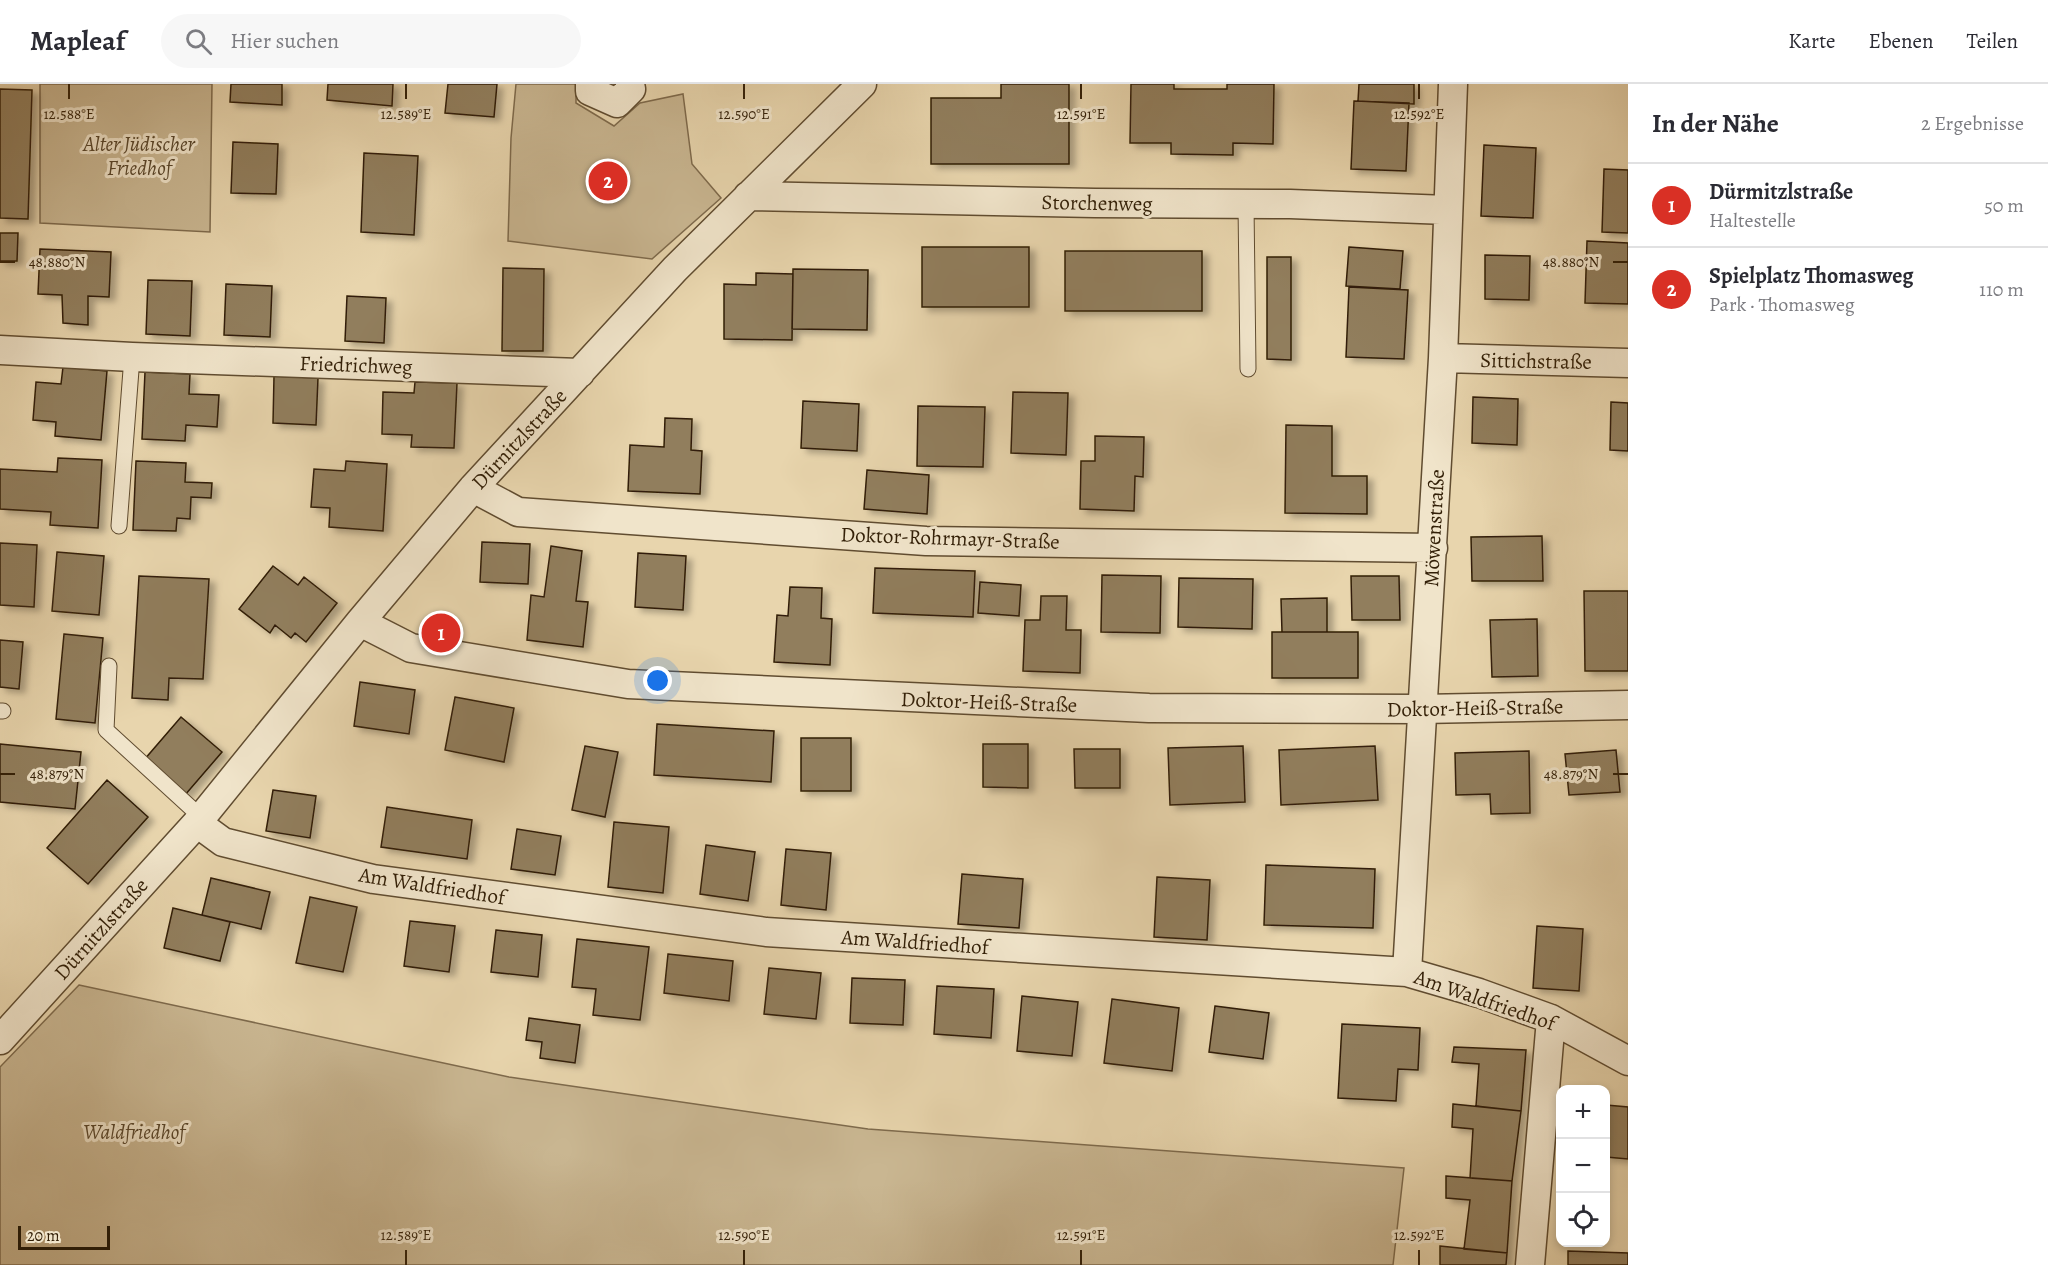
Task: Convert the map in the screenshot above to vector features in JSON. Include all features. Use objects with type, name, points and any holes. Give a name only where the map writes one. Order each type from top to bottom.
[{"type":"street","points":[[590,84],[591,91],[617,103],[631,89],[630,84]]},
{"type":"street","name":"Dürnitzlstraße","points":[[0,1040],[199,820],[360,622],[473,488],[675,269],[862,84]]},
{"type":"street","name":"Möwenstraße","points":[[1407,972],[1443,358],[1453,84]]},
{"type":"street","name":"Storchenweg","points":[[748,196],[1290,204],[1447,210]]},
{"type":"street","name":"Friedrichweg","points":[[0,350],[580,373]]},
{"type":"street","name":"Sittichstraße","points":[[1443,358],[1628,363]]},
{"type":"street","name":"Doktor-Rohrmayr-Straße","points":[[473,488],[518,512],[926,540],[1433,548]]},
{"type":"street","name":"Doktor-Heiß-Straße","points":[[360,622],[411,648],[628,684],[1149,708],[1421,709],[1628,705]]},
{"type":"street","name":"Am Waldfriedhof","points":[[199,820],[223,842],[373,879],[766,932],[1407,972],[1479,993],[1551,1019],[1628,1061]]},
{"type":"street","points":[[1530,1265],[1551,1019]]},
{"type":"lane","points":[[1246,204],[1248,369]]},
{"type":"lane","points":[[119,526],[132,357]]},
{"type":"lane","points":[[109,666],[106,730],[199,820]]},
{"type":"green space","name":"Alter Jüdischer Friedhof","points":[[40,84],[212,84],[210,232],[40,223]]},
{"type":"green space","points":[[516,84],[576,84],[576,103],[614,126],[640,103],[683,94],[692,164],[721,198],[652,259],[508,241],[511,138]]},
{"type":"green space","name":"Waldfriedhof","points":[[79,985],[509,1077],[868,1129],[1404,1168],[1393,1265],[0,1265],[0,1067]]},
{"type":"building","points":[[231,84],[282,84],[282,105],[230,102]]},
{"type":"building","points":[[328,84],[393,84],[392,106],[327,100]]},
{"type":"building","points":[[448,84],[497,84],[494,117],[445,113]]},
{"type":"building","points":[[1001,84],[1069,84],[1069,164],[931,164],[931,98],[1001,98]]},
{"type":"building","points":[[1131,84],[1174,84],[1174,89],[1227,89],[1227,84],[1274,84],[1273,144],[1233,143],[1233,155],[1171,154],[1171,143],[1130,143]]},
{"type":"building","points":[[1359,84],[1414,84],[1414,104],[1358,101]]},
{"type":"building","points":[[0,89],[32,90],[28,219],[0,218]]},
{"type":"building","points":[[1354,101],[1409,103],[1406,171],[1351,169]]},
{"type":"building","points":[[233,142],[278,144],[276,194],[231,193]]},
{"type":"building","points":[[1484,145],[1536,148],[1533,218],[1481,216]]},
{"type":"building","points":[[364,153],[418,156],[414,235],[361,232]]},
{"type":"building","points":[[1604,169],[1628,170],[1628,233],[1602,232]]},
{"type":"building","points":[[0,233],[18,233],[17,261],[0,261]]},
{"type":"building","points":[[1587,241],[1628,243],[1628,304],[1585,303]]},
{"type":"building","points":[[922,247],[1029,247],[1029,307],[922,307]]},
{"type":"building","points":[[1349,247],[1403,251],[1400,289],[1346,286]]},
{"type":"building","points":[[40,249],[111,252],[109,297],[88,296],[88,325],[63,323],[62,295],[38,294]]},
{"type":"building","points":[[1065,251],[1202,251],[1202,311],[1065,311]]},
{"type":"building","points":[[1485,255],[1530,256],[1529,300],[1485,299]]},
{"type":"building","points":[[1267,257],[1291,257],[1291,360],[1267,359]]},
{"type":"building","points":[[503,268],[544,269],[543,351],[502,351]]},
{"type":"building","points":[[793,269],[868,270],[867,330],[792,329]]},
{"type":"building","points":[[756,273],[793,274],[792,340],[724,339],[724,284],[756,285]]},
{"type":"building","points":[[148,280],[192,281],[190,336],[146,334]]},
{"type":"building","points":[[226,284],[272,286],[270,337],[224,335]]},
{"type":"building","points":[[1349,287],[1408,290],[1404,359],[1346,357]]},
{"type":"building","points":[[347,296],[386,298],[384,343],[345,341]]},
{"type":"building","points":[[63,367],[107,371],[101,440],[55,436],[56,422],[33,420],[36,382],[61,384]]},
{"type":"building","points":[[145,372],[190,374],[189,394],[219,395],[217,427],[186,425],[185,441],[142,439]]},
{"type":"building","points":[[274,376],[318,378],[316,425],[273,423]]},
{"type":"building","points":[[415,382],[457,383],[454,448],[411,447],[412,435],[382,434],[383,392],[414,393]]},
{"type":"building","points":[[1013,392],[1068,393],[1066,455],[1011,453]]},
{"type":"building","points":[[1473,397],[1518,399],[1517,445],[1472,443]]},
{"type":"building","points":[[803,401],[859,404],[857,451],[801,448]]},
{"type":"building","points":[[1611,402],[1628,403],[1628,451],[1610,450]]},
{"type":"building","points":[[918,406],[985,407],[983,467],[917,466]]},
{"type":"building","points":[[665,418],[692,419],[691,450],[702,451],[700,494],[628,491],[630,445],[664,447]]},
{"type":"building","points":[[1286,425],[1332,426],[1332,476],[1367,476],[1367,514],[1285,513]]},
{"type":"building","points":[[1095,436],[1144,437],[1143,477],[1135,476],[1134,511],[1080,509],[1081,461],[1095,461]]},
{"type":"building","points":[[58,458],[102,460],[98,528],[50,525],[51,512],[0,509],[0,469],[57,472]]},
{"type":"building","points":[[136,461],[186,463],[185,482],[212,483],[211,498],[191,497],[190,519],[177,518],[176,531],[133,530]]},
{"type":"building","points":[[346,461],[387,464],[383,531],[329,527],[330,508],[311,507],[314,469],[345,471]]},
{"type":"building","points":[[867,470],[929,475],[927,514],[864,509]]},
{"type":"building","points":[[1542,536],[1543,581],[1472,581],[1471,537]]},
{"type":"building","points":[[482,542],[530,544],[528,584],[480,582]]},
{"type":"building","points":[[0,543],[37,545],[34,607],[0,605]]},
{"type":"building","points":[[551,546],[582,551],[576,601],[588,602],[583,647],[527,640],[531,595],[544,597]]},
{"type":"building","points":[[57,552],[104,556],[99,615],[52,611]]},
{"type":"building","points":[[638,553],[686,556],[683,610],[635,607]]},
{"type":"building","points":[[273,566],[298,585],[304,577],[337,603],[306,642],[295,633],[291,638],[275,625],[270,633],[239,609]]},
{"type":"building","points":[[875,568],[975,571],[973,617],[873,613]]},
{"type":"building","points":[[1102,575],[1161,576],[1160,633],[1101,632]]},
{"type":"building","points":[[139,576],[209,579],[203,679],[169,678],[168,700],[132,698]]},
{"type":"building","points":[[1351,576],[1399,576],[1400,620],[1352,620]]},
{"type":"building","points":[[1179,578],[1253,579],[1252,629],[1178,627]]},
{"type":"building","points":[[980,582],[1021,585],[1019,616],[978,613]]},
{"type":"building","points":[[790,587],[822,588],[821,618],[832,619],[830,665],[774,662],[777,615],[788,616]]},
{"type":"building","points":[[1584,591],[1628,591],[1628,671],[1585,671]]},
{"type":"building","points":[[1041,596],[1067,596],[1066,630],[1081,630],[1080,673],[1023,671],[1025,620],[1040,620]]},
{"type":"building","points":[[1327,598],[1327,632],[1282,632],[1281,599]]},
{"type":"building","points":[[1537,619],[1538,676],[1492,677],[1490,620]]},
{"type":"building","points":[[1272,632],[1358,632],[1358,678],[1272,678]]},
{"type":"building","points":[[64,634],[103,638],[95,723],[56,719]]},
{"type":"building","points":[[0,640],[23,642],[19,689],[0,687]]},
{"type":"building","points":[[360,682],[415,690],[409,734],[354,726]]},
{"type":"building","points":[[455,697],[514,708],[504,762],[445,750]]},
{"type":"building","points":[[181,717],[222,752],[185,795],[144,760]]},
{"type":"building","points":[[657,724],[774,731],[771,782],[654,775]]},
{"type":"building","points":[[801,738],[851,738],[851,791],[801,791]]},
{"type":"building","points":[[0,744],[81,752],[75,809],[0,802]]},
{"type":"building","points":[[983,744],[1028,744],[1028,788],[983,787]]},
{"type":"building","points":[[585,746],[618,752],[605,817],[572,810]]},
{"type":"building","points":[[1243,746],[1245,802],[1170,805],[1168,748]]},
{"type":"building","points":[[1375,746],[1378,800],[1281,805],[1279,750]]},
{"type":"building","points":[[1074,749],[1120,749],[1120,788],[1075,788]]},
{"type":"building","points":[[1616,750],[1620,792],[1569,795],[1565,754]]},
{"type":"building","points":[[1529,751],[1530,813],[1491,814],[1490,794],[1456,795],[1455,753]]},
{"type":"building","points":[[107,780],[148,817],[88,884],[47,848]]},
{"type":"building","points":[[273,790],[316,796],[310,838],[266,831]]},
{"type":"building","points":[[387,807],[472,820],[467,859],[381,847]]},
{"type":"building","points":[[614,822],[669,827],[663,893],[608,887]]},
{"type":"building","points":[[517,829],[561,836],[555,875],[511,869]]},
{"type":"building","points":[[706,845],[755,852],[748,901],[700,894]]},
{"type":"building","points":[[786,849],[831,853],[826,910],[781,905]]},
{"type":"building","points":[[1266,865],[1375,869],[1373,928],[1264,925]]},
{"type":"building","points":[[962,874],[1023,879],[1019,928],[958,924]]},
{"type":"building","points":[[1157,877],[1210,880],[1207,940],[1154,937]]},
{"type":"building","points":[[211,878],[270,892],[261,929],[202,915]]},
{"type":"building","points":[[310,897],[357,907],[343,972],[296,963]]},
{"type":"building","points":[[173,908],[230,922],[220,961],[164,948]]},
{"type":"building","points":[[410,921],[455,926],[449,972],[404,966]]},
{"type":"building","points":[[1537,926],[1583,929],[1579,991],[1533,988]]},
{"type":"building","points":[[496,930],[542,935],[538,977],[491,972]]},
{"type":"building","points":[[577,939],[649,947],[640,1020],[593,1015],[596,989],[572,987]]},
{"type":"building","points":[[668,954],[733,961],[729,1001],[664,993]]},
{"type":"building","points":[[769,968],[821,973],[816,1019],[764,1014]]},
{"type":"building","points":[[852,978],[905,980],[903,1025],[850,1023]]},
{"type":"building","points":[[937,986],[994,989],[991,1038],[934,1034]]},
{"type":"building","points":[[1022,996],[1078,1002],[1072,1056],[1017,1051]]},
{"type":"building","points":[[1112,999],[1179,1008],[1172,1071],[1104,1063]]},
{"type":"building","points":[[1215,1006],[1269,1013],[1263,1059],[1209,1052]]},
{"type":"building","points":[[529,1018],[580,1025],[575,1063],[540,1058],[542,1042],[526,1040]]},
{"type":"building","points":[[1342,1024],[1420,1028],[1418,1070],[1398,1069],[1396,1101],[1338,1098]]},
{"type":"building","points":[[1454,1047],[1526,1050],[1521,1111],[1476,1106],[1479,1064],[1452,1062]]},
{"type":"building","points":[[1453,1104],[1521,1111],[1512,1181],[1470,1178],[1473,1129],[1452,1127]]},
{"type":"building","points":[[1610,1105],[1628,1107],[1628,1159],[1610,1157]]},
{"type":"building","points":[[1446,1176],[1512,1181],[1507,1253],[1464,1249],[1470,1200],[1446,1198]]},
{"type":"building","points":[[1440,1246],[1507,1253],[1506,1265],[1440,1265]]},
{"type":"building","points":[[1568,1251],[1628,1253],[1628,1265],[1568,1265]]},
{"type":"place","name":"Spielplatz Thomasweg","points":[[608,181]]},
{"type":"place","name":"Dürmitzlstraße","points":[[441,633]]}]
